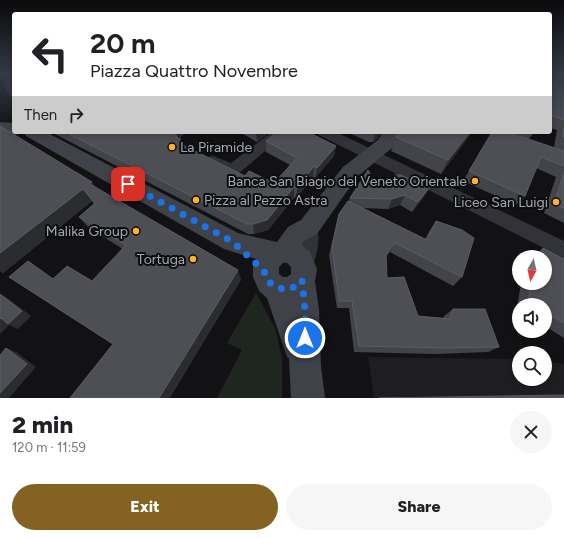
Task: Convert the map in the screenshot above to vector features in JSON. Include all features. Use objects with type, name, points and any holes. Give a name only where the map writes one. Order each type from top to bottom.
[{"type":"street","points":[[0,128],[12,129]]},
{"type":"street","points":[[36,134],[233,242],[285,268]]},
{"type":"street","points":[[198,154],[232,170],[278,134]]},
{"type":"street","points":[[328,134],[564,250]]},
{"type":"street","points":[[308,398],[305,366],[285,268],[296,234],[309,227],[350,172],[386,144],[391,134]]},
{"type":"shaded area","points":[[256,293],[275,328],[282,357],[282,398],[217,398],[242,350],[227,343]]},
{"type":"shaded area","points":[[368,357],[512,359],[512,386],[552,386],[552,362],[564,364],[564,398],[374,398]]},
{"type":"building","points":[[552,93],[564,93],[564,120],[552,116]]},
{"type":"building","points":[[0,126],[92,182],[90,184],[238,270],[159,398],[70,398],[113,344],[9,277],[28,261],[53,279],[67,266],[92,281],[126,245],[79,217],[95,203],[83,189],[0,253]]},
{"type":"building","points":[[69,134],[174,134],[180,139],[183,145],[245,176],[249,171],[274,183],[297,158],[266,141],[275,134],[312,134],[336,146],[317,168],[314,166],[297,188],[294,187],[267,220],[247,224]]},
{"type":"building","points":[[398,134],[468,134],[448,160],[396,137]]},
{"type":"building","points":[[491,134],[513,134],[564,151],[564,166],[541,157],[525,196],[469,171]]},
{"type":"building","points":[[368,170],[372,178],[378,183],[393,186],[394,175],[401,175],[429,188],[418,202],[405,195],[392,199],[350,198]]},
{"type":"building","points":[[564,173],[564,208],[554,204]]},
{"type":"building","points":[[348,201],[427,240],[436,221],[462,230],[474,238],[462,277],[395,243],[386,255],[387,278],[404,277],[418,316],[450,319],[453,309],[485,309],[499,347],[444,348],[359,346],[352,301],[339,301],[332,246],[339,214]]},
{"type":"building","points":[[552,253],[564,259],[564,323],[552,316],[552,298],[529,298],[530,290],[552,290]]},
{"type":"building","points":[[0,294],[22,311],[8,324],[1,318],[0,319]]},
{"type":"building","points":[[6,348],[27,364],[0,393],[0,355]]},
{"type":"building","points":[[564,395],[564,398],[379,398]]},
{"type":"place","name":"La Piramide","points":[[172,147]]},
{"type":"place","name":"Banca San Biagio del Veneto Orientale","points":[[475,181]]},
{"type":"place","name":"Pizza al Pezzo Astra","points":[[196,200]]},
{"type":"place","name":"Liceo San Luigi","points":[[556,202]]},
{"type":"place","name":"Malika Group","points":[[136,231]]},
{"type":"place","name":"Tortuga","points":[[193,259]]},
{"type":"route","points":[[128,184],[233,242],[264,271],[267,280],[275,287],[291,289],[302,280],[305,310],[305,338]]}]
